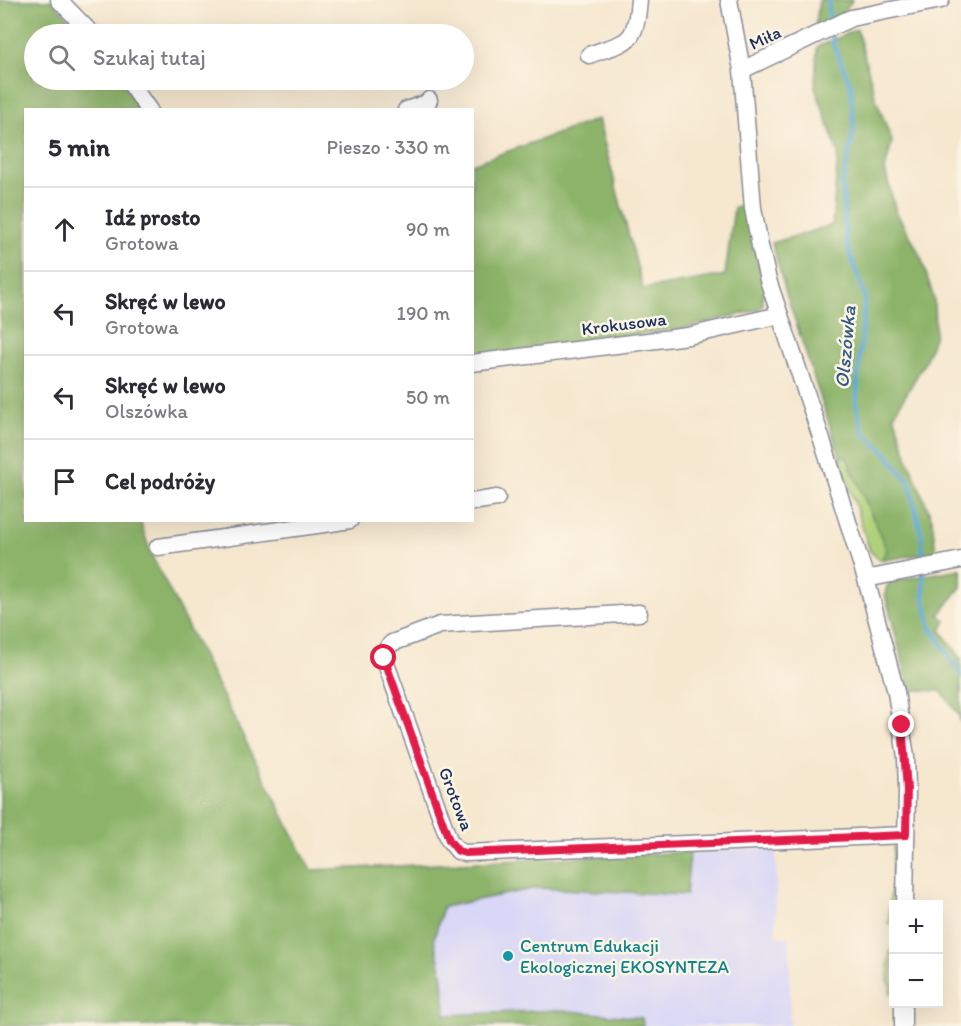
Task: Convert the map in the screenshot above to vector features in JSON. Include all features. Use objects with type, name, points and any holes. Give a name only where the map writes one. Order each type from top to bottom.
[{"type":"street","points":[[59,0],[82,24]]},
{"type":"street","points":[[589,55],[629,39],[635,29],[639,0]]},
{"type":"street","points":[[729,0],[742,70],[753,208],[768,280],[866,579],[886,650],[902,725],[907,778],[905,900]]},
{"type":"street","name":"Miła","points":[[742,70],[817,35],[859,11],[941,0]]},
{"type":"street","points":[[135,90],[148,108]]},
{"type":"street","points":[[412,108],[427,103],[429,100]]},
{"type":"street","name":"Krokusowa","points":[[474,363],[679,337],[780,315]]},
{"type":"street","points":[[474,502],[497,498]]},
{"type":"street","points":[[158,547],[323,523]]},
{"type":"street","points":[[866,579],[955,561]]},
{"type":"street","name":"Grotowa","points":[[639,613],[451,623],[430,627],[397,640],[388,647],[384,658],[449,840],[458,851],[465,853],[906,835]]},
{"type":"street","points":[[903,1008],[903,1026]]},
{"type":"shaded area","points":[[776,848],[776,936],[790,937],[790,1026],[421,1026],[444,864]]},
{"type":"green space","points":[[0,0],[51,0],[74,24],[24,24],[24,90],[128,90],[141,108],[24,108],[24,522],[140,522],[151,554],[311,870],[690,852],[686,895],[537,888],[443,907],[434,939],[443,978],[445,1015],[559,1010],[642,1018],[643,1026],[0,1026]]},
{"type":"green space","points":[[819,0],[852,0],[841,14],[815,27]]},
{"type":"green space","points":[[857,29],[876,99],[892,141],[885,170],[896,212],[922,260],[934,299],[935,335],[925,362],[894,415],[909,462],[932,519],[936,552],[885,560],[883,556],[887,551],[846,456],[840,457],[772,243],[832,225],[838,153],[815,87],[817,47]]},
{"type":"green space","points":[[598,119],[643,289],[725,275],[734,207],[747,204],[766,293],[762,295],[763,305],[758,310],[684,328],[474,358],[474,163]]},
{"type":"green space","points":[[846,456],[888,551],[883,556],[885,560],[879,559],[870,551],[840,457]]},
{"type":"green space","points":[[961,569],[961,587],[939,615],[946,621],[941,631],[961,658],[961,724],[959,715],[941,691],[910,690],[885,594],[887,586],[892,581]]},
{"type":"green space","points":[[897,842],[900,847],[899,874],[892,877],[894,843]]},
{"type":"green space","points":[[891,887],[898,887],[897,900],[890,900]]},
{"type":"waterway","name":"Olszówka","points":[[828,0],[830,24]]},
{"type":"waterway","name":"Olszówka","points":[[831,32],[833,44],[851,86],[854,130],[842,184],[846,242],[865,297],[856,403],[863,432],[887,454],[909,482],[922,537],[924,597],[931,628],[961,675]]},
{"type":"place","name":"Centrum Edukacji Ekologicznej EKOSYNTEZA","points":[[508,956]]},
{"type":"route","points":[[384,658],[449,840],[458,851],[465,853],[906,835],[906,757],[902,725]]}]
